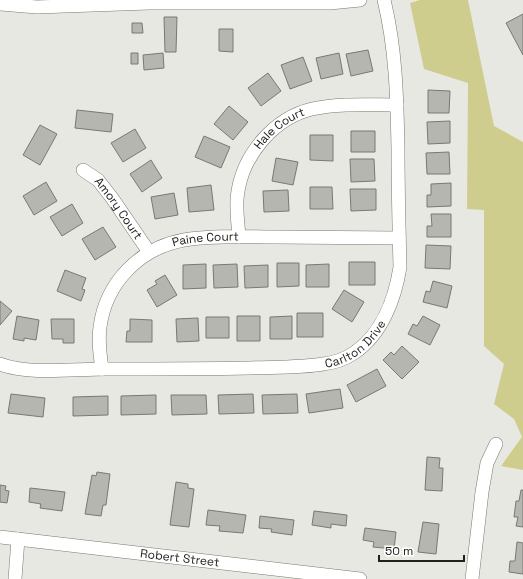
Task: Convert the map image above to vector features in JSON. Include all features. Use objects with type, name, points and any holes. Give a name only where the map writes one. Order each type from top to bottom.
[{"type":"street","points":[[0,4],[37,7],[58,3],[253,1],[330,3],[360,0]]},
{"type":"street","name":"Carlton Drive","points":[[0,364],[17,369],[48,370],[294,367],[324,364],[339,360],[353,353],[365,344],[387,312],[397,282],[400,267],[397,105],[394,56],[390,26],[384,0]]},
{"type":"street","name":"Hale Court","points":[[239,237],[236,205],[242,174],[250,157],[272,130],[284,121],[311,109],[343,105],[397,105]]},
{"type":"street","name":"Amory Court","points":[[83,170],[98,180],[149,252]]},
{"type":"street","name":"Paine Court","points":[[102,369],[99,328],[102,312],[115,284],[136,261],[149,252],[166,245],[185,240],[239,237],[399,238]]},
{"type":"street","points":[[472,579],[482,492],[487,463],[496,444]]},
{"type":"street","name":"Robert Street","points":[[0,537],[360,579]]},
{"type":"street","points":[[15,579],[18,539]]},
{"type":"shaded area","points":[[420,0],[468,0],[494,126],[523,142],[523,470],[501,466],[522,437],[514,419],[494,404],[504,364],[484,346],[484,210],[467,209],[468,83],[424,69],[410,3]]},
{"type":"building","points":[[523,14],[523,55],[506,23]]},
{"type":"building","points":[[164,17],[177,17],[176,52],[165,52]]},
{"type":"building","points":[[132,23],[142,23],[143,33],[132,33]]},
{"type":"building","points":[[219,29],[233,29],[233,52],[219,51]]},
{"type":"building","points":[[368,50],[373,71],[351,76],[346,54]]},
{"type":"building","points":[[131,53],[138,53],[138,64],[131,64]]},
{"type":"building","points":[[163,53],[164,68],[144,70],[143,55]]},
{"type":"building","points":[[339,53],[343,74],[321,79],[316,58]]},
{"type":"building","points":[[303,57],[312,81],[290,89],[281,65]]},
{"type":"building","points":[[268,73],[281,91],[261,106],[248,88]]},
{"type":"building","points":[[428,90],[450,91],[449,113],[428,113]]},
{"type":"building","points":[[229,106],[248,122],[233,140],[214,124]]},
{"type":"building","points":[[77,110],[113,114],[111,132],[75,128]]},
{"type":"building","points":[[450,121],[450,143],[428,144],[427,122]]},
{"type":"building","points":[[40,125],[57,134],[40,165],[23,155]]},
{"type":"building","points":[[135,129],[146,148],[123,162],[111,143]]},
{"type":"building","points":[[351,131],[375,131],[375,152],[351,152]]},
{"type":"building","points":[[310,135],[333,135],[333,161],[310,160]]},
{"type":"building","points":[[204,136],[230,147],[221,168],[195,157]]},
{"type":"building","points":[[449,152],[450,174],[427,174],[426,153]]},
{"type":"building","points":[[276,158],[298,162],[293,185],[272,181]]},
{"type":"building","points":[[350,159],[374,159],[375,181],[351,182]]},
{"type":"building","points":[[151,160],[162,178],[142,192],[130,174]]},
{"type":"building","points":[[46,182],[57,201],[34,215],[23,196]]},
{"type":"building","points":[[451,183],[451,206],[427,207],[427,195],[431,195],[431,184]]},
{"type":"building","points":[[211,185],[214,210],[189,212],[187,188]]},
{"type":"building","points":[[310,187],[332,187],[333,209],[310,209]]},
{"type":"building","points":[[350,189],[376,189],[376,210],[351,211]]},
{"type":"building","points":[[288,190],[289,211],[264,212],[263,191]]},
{"type":"building","points":[[174,193],[178,215],[155,219],[151,197]]},
{"type":"building","points":[[72,204],[83,223],[62,236],[50,217]]},
{"type":"building","points":[[431,214],[451,214],[451,237],[427,237],[427,226],[432,226]]},
{"type":"building","points":[[103,227],[116,247],[95,260],[82,239]]},
{"type":"building","points":[[426,245],[451,246],[450,269],[425,268]]},
{"type":"building","points":[[349,262],[375,262],[375,285],[349,285]]},
{"type":"building","points":[[277,263],[299,263],[299,286],[277,287]]},
{"type":"building","points":[[206,264],[206,288],[183,289],[183,265]]},
{"type":"building","points":[[237,264],[238,287],[214,288],[213,265]]},
{"type":"building","points":[[329,264],[329,287],[306,287],[306,265]]},
{"type":"building","points":[[268,265],[268,287],[245,288],[244,266]]},
{"type":"building","points":[[65,270],[86,278],[82,289],[85,290],[81,301],[57,291]]},
{"type":"building","points":[[165,275],[177,295],[157,307],[147,290],[157,284],[155,281]]},
{"type":"building","points":[[433,281],[452,286],[447,308],[423,302],[426,291],[430,292]]},
{"type":"building","points":[[344,290],[364,302],[352,322],[332,309]]},
{"type":"building","points":[[0,301],[12,311],[0,325]]},
{"type":"building","points":[[297,313],[323,313],[323,337],[297,337]]},
{"type":"building","points":[[17,316],[39,320],[36,340],[24,338],[24,341],[13,339]]},
{"type":"building","points":[[237,316],[260,316],[260,341],[237,341]]},
{"type":"building","points":[[292,316],[292,339],[270,339],[270,317]]},
{"type":"building","points":[[423,316],[440,325],[430,345],[408,334],[413,324],[417,326]]},
{"type":"building","points":[[206,317],[229,317],[229,338],[206,338]]},
{"type":"building","points":[[198,318],[199,341],[177,342],[176,319]]},
{"type":"building","points":[[51,319],[74,319],[74,343],[63,343],[63,339],[52,339]]},
{"type":"building","points":[[130,319],[152,320],[152,342],[126,342],[127,331],[130,331]]},
{"type":"building","points":[[402,346],[419,362],[402,379],[383,360],[391,352],[394,355]]},
{"type":"building","points":[[377,369],[386,386],[356,402],[347,385]]},
{"type":"building","points":[[340,389],[343,408],[309,413],[306,394]]},
{"type":"building","points":[[11,394],[45,398],[43,417],[8,413]]},
{"type":"building","points":[[253,394],[254,413],[219,414],[218,395]]},
{"type":"building","points":[[297,394],[298,413],[263,414],[262,395]]},
{"type":"building","points":[[156,395],[156,414],[121,415],[121,396]]},
{"type":"building","points":[[171,395],[206,395],[207,414],[172,415]]},
{"type":"building","points":[[108,396],[108,415],[73,416],[73,397]]},
{"type":"building","points":[[427,457],[440,458],[439,468],[443,468],[442,491],[425,490]]},
{"type":"building","points":[[97,472],[110,474],[106,505],[103,505],[101,516],[85,514],[92,475],[96,476]]},
{"type":"building","points":[[176,482],[188,484],[188,488],[194,489],[189,527],[170,525]]},
{"type":"building","points":[[0,485],[6,486],[5,490],[9,491],[7,503],[0,502]]},
{"type":"building","points":[[30,488],[65,492],[62,511],[40,508],[41,504],[29,502]]},
{"type":"building","points":[[521,490],[523,490],[523,527],[516,526],[518,517],[514,517],[516,501],[519,501]]},
{"type":"building","points":[[208,510],[246,515],[243,533],[219,531],[220,526],[206,525]]},
{"type":"building","points":[[314,511],[347,515],[346,526],[331,524],[331,528],[312,525]]},
{"type":"building","points":[[260,516],[294,520],[292,535],[271,532],[272,529],[259,528]]},
{"type":"building","points":[[423,522],[439,524],[436,554],[418,552]]},
{"type":"building","points":[[365,528],[396,532],[394,549],[373,547],[374,542],[363,540]]},
{"type":"building","points":[[517,542],[523,543],[523,574],[509,572],[510,561],[515,561]]}]
